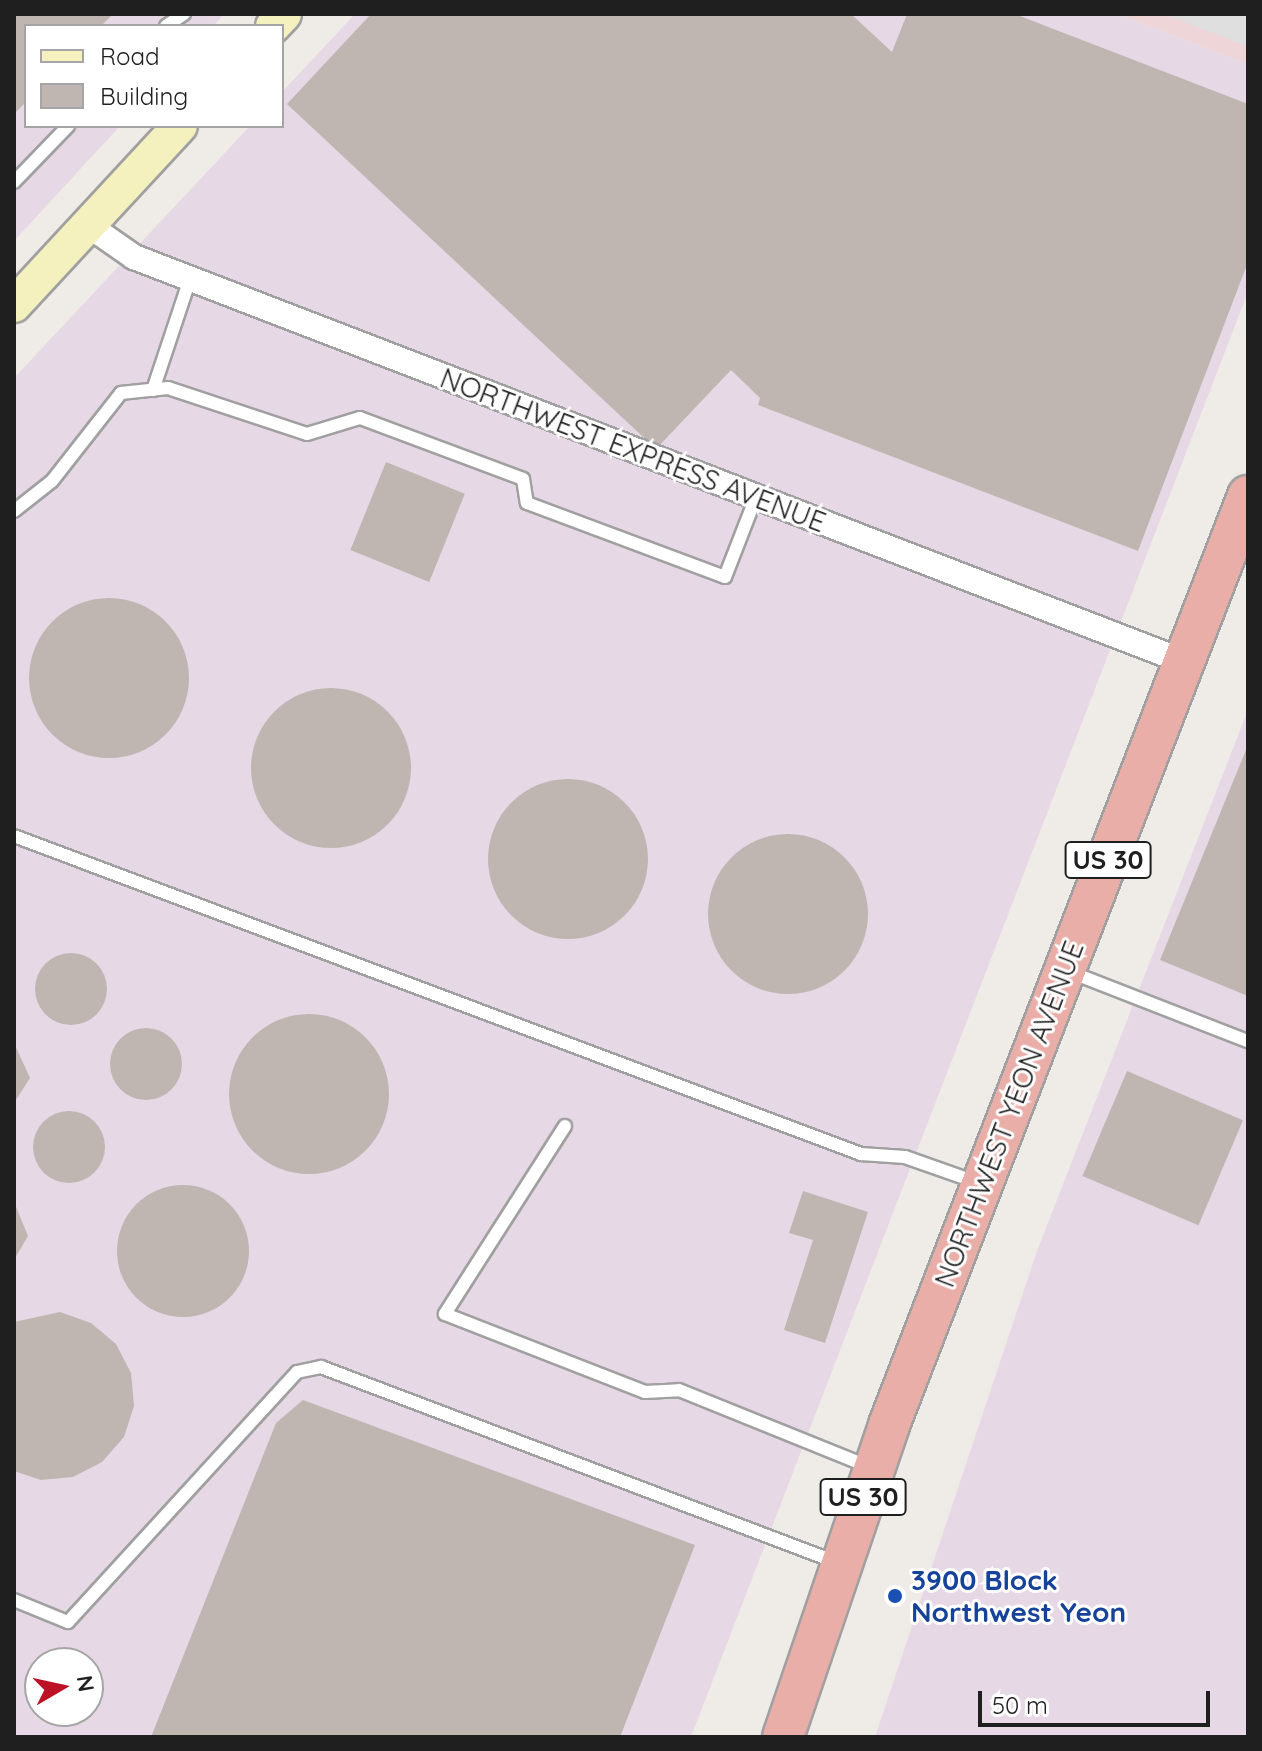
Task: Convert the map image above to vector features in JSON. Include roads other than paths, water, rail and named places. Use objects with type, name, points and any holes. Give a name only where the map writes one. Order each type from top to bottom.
[{"type":"highway","name":"NORTHWEST YEON AVENUE","points":[[783,1737],[873,1468],[1185,662],[1232,554],[1248,496]]},
{"type":"main road","points":[[14,305],[178,128]]},
{"type":"street","name":"NORTHWEST EXPRESS AVENUE","points":[[88,225],[134,257],[1185,662]]},
{"type":"lane","points":[[14,182],[66,128]]},
{"type":"lane","points":[[153,390],[190,279]]},
{"type":"lane","points":[[14,511],[52,481],[121,393],[168,388],[307,434],[360,418],[523,479],[527,503],[725,577],[756,497]]},
{"type":"lane","points":[[14,836],[861,1154],[905,1157],[982,1184]]},
{"type":"lane","points":[[1065,970],[1248,1041]]},
{"type":"lane","points":[[565,1126],[445,1314],[645,1392],[679,1390],[873,1468]]},
{"type":"lane","points":[[14,1600],[68,1622],[297,1372],[321,1367],[839,1563]]},
{"type":"place","name":"3900 Block Northwest Yeon","points":[[895,1596]]}]
